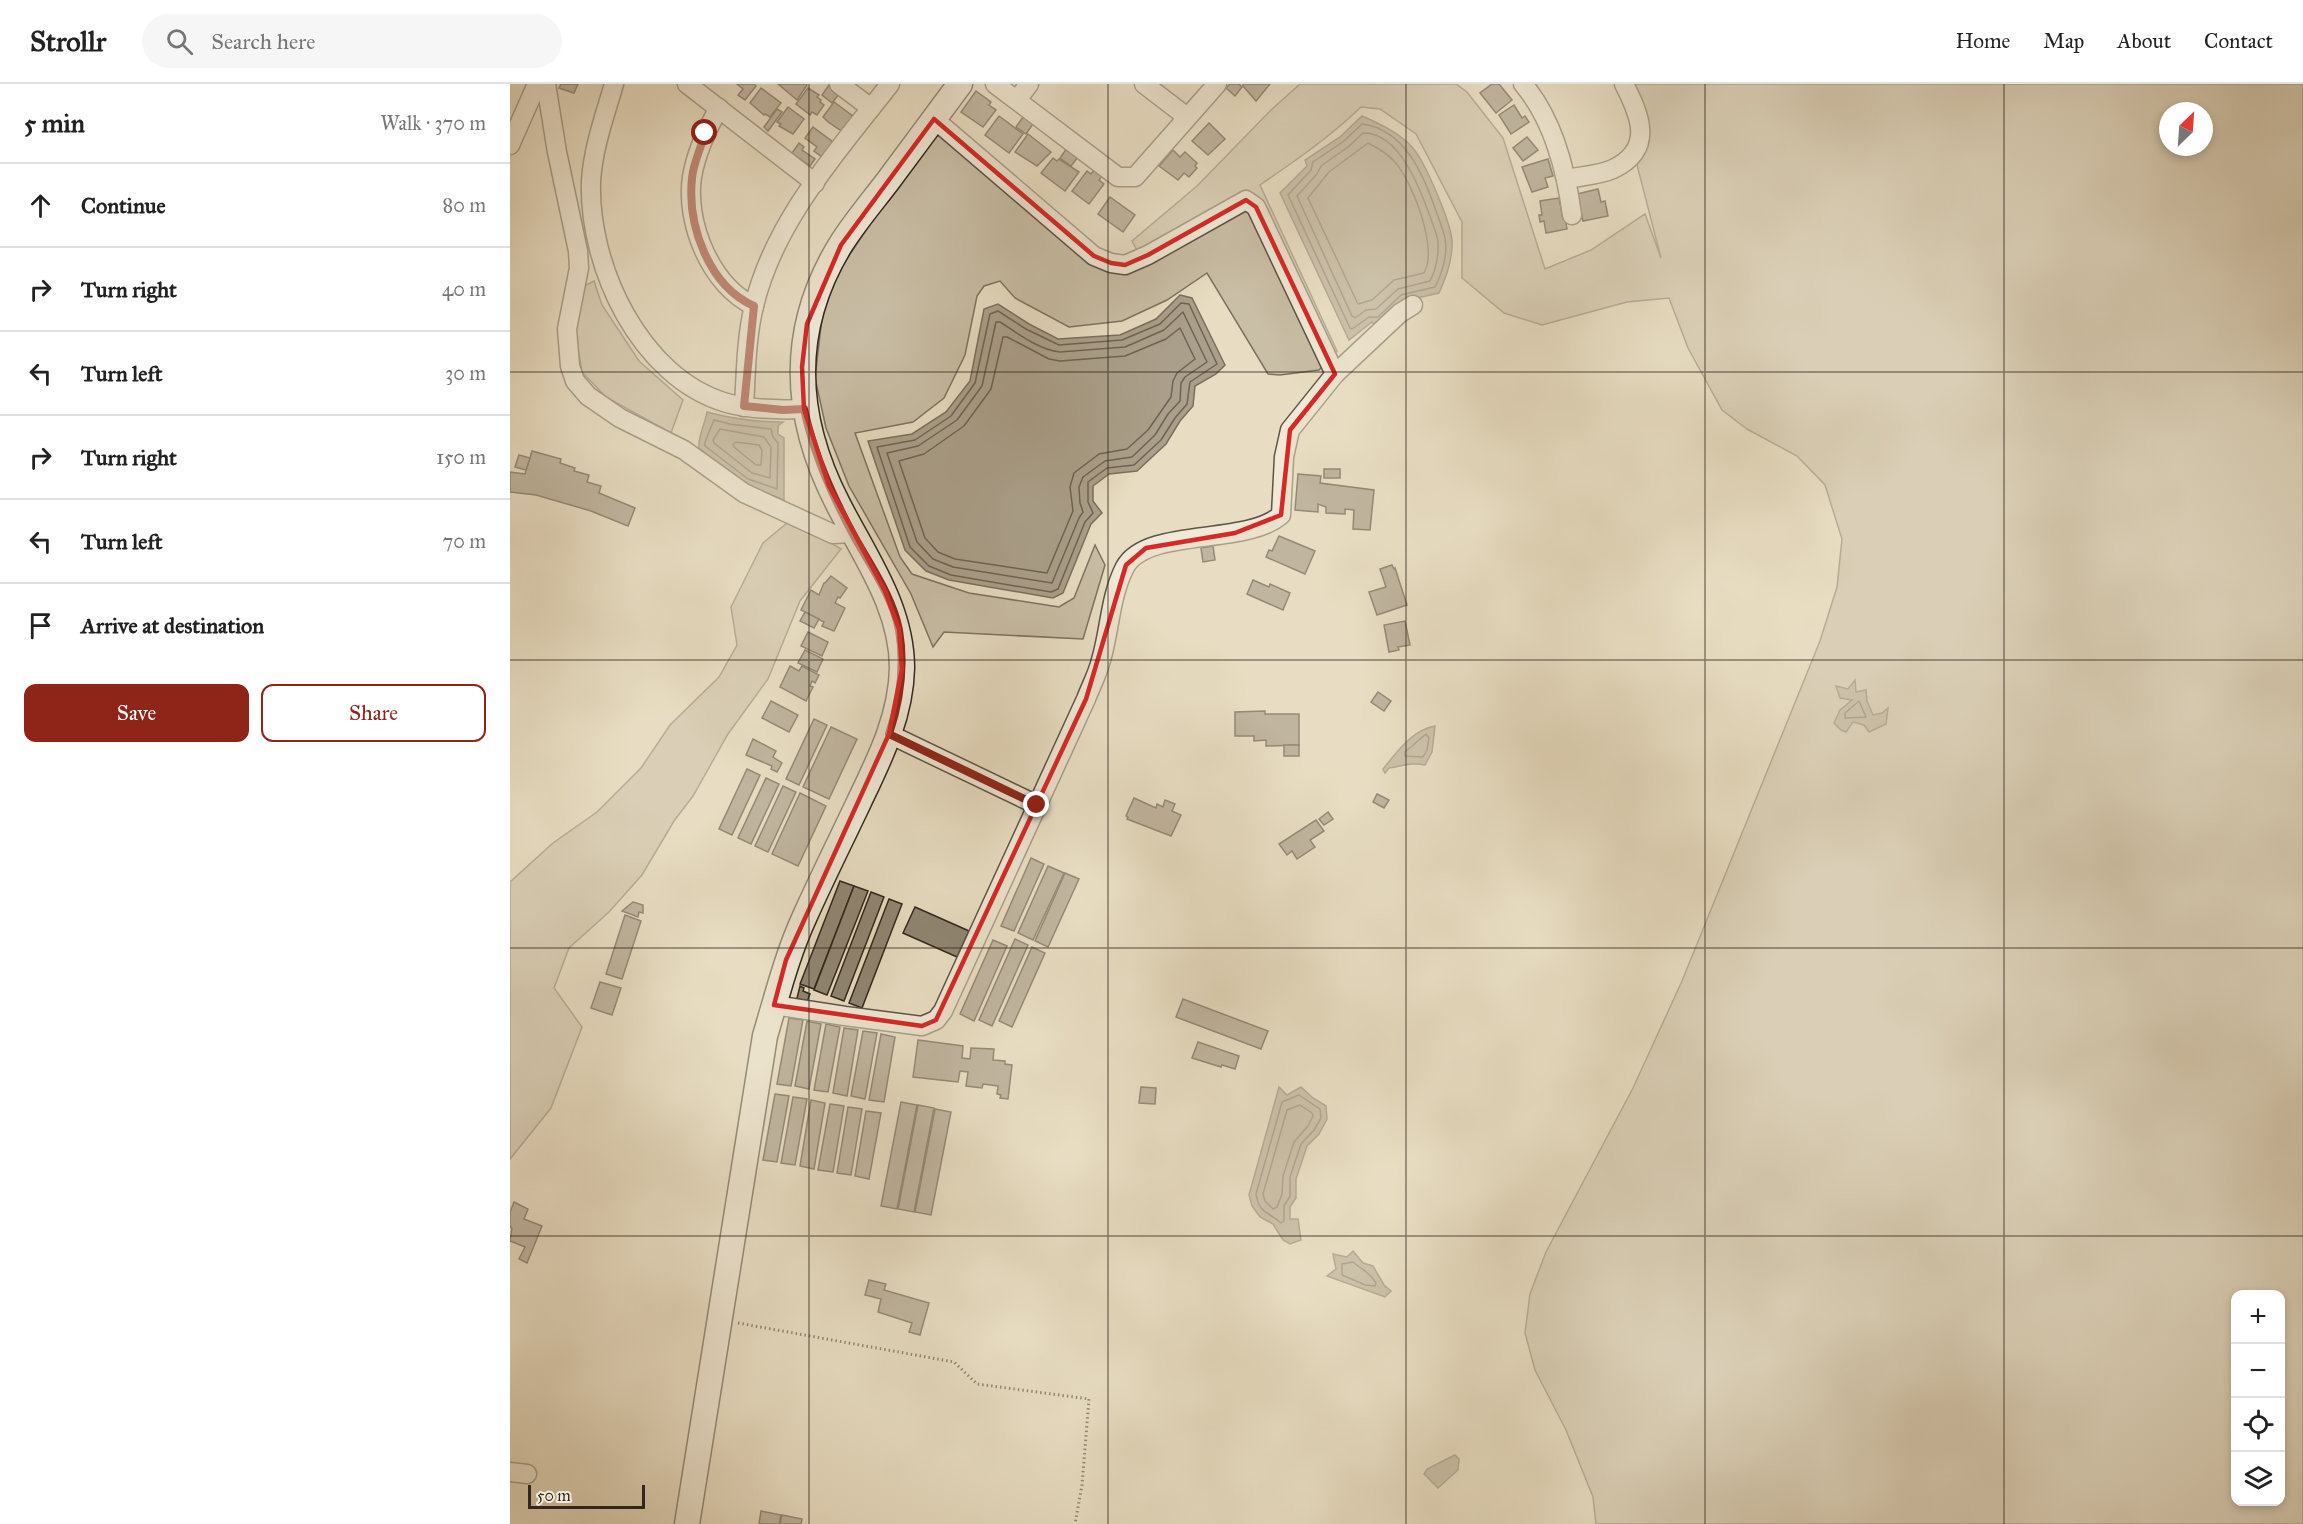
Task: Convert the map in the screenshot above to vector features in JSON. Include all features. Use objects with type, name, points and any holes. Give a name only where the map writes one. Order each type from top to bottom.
[{"type":"street","points":[[510,145],[537,84]]},
{"type":"street","points":[[546,84],[557,152],[578,251],[579,268],[567,329],[570,366],[574,381],[588,396],[620,418],[684,450],[744,493],[833,534],[853,533]]},
{"type":"street","points":[[614,84],[598,140],[591,180],[593,219],[601,262],[617,301],[636,333],[665,365],[690,386],[726,403],[783,410],[804,409]]},
{"type":"street","points":[[687,84],[815,183]]},
{"type":"street","points":[[839,84],[871,108]]},
{"type":"street","points":[[744,406],[754,306],[784,229],[815,183],[890,84]]},
{"type":"street","points":[[687,1524],[765,1036],[786,960],[889,734],[897,712],[902,669],[899,629],[885,591],[829,486],[812,443],[804,409],[802,367],[807,324],[821,283],[841,245],[960,84]]},
{"type":"street","points":[[995,84],[1118,177],[1135,177],[1217,84]]},
{"type":"street","points":[[1017,100],[1029,84]]},
{"type":"street","points":[[1144,84],[1187,117]]},
{"type":"street","points":[[1523,84],[1548,123],[1567,179],[1572,215]]},
{"type":"street","points":[[1567,179],[1612,169],[1630,158],[1639,142],[1641,122],[1624,84]]},
{"type":"street","points":[[719,108],[705,133],[692,178],[693,209],[701,246],[719,279],[740,300],[754,306]]},
{"type":"street","points":[[934,119],[1094,256],[1111,263],[1125,265],[1148,255],[1246,200],[1256,207],[1335,374]]},
{"type":"street","points":[[774,1005],[845,1017],[922,1026],[936,1020],[943,1011],[1086,699],[1101,661],[1114,597],[1126,566],[1146,548],[1174,541],[1235,533],[1274,521],[1281,515],[1284,457],[1290,430],[1335,374],[1400,313],[1413,305]]},
{"type":"street","points":[[889,734],[1037,805]]},
{"type":"path","points":[[720,1319],[954,1362],[977,1384],[1089,1400],[1082,1485],[1075,1524]]},
{"type":"highlighted area","points":[[934,119],[1094,256],[1111,263],[1125,265],[1148,255],[1246,200],[1256,207],[1335,374],[1290,430],[1281,515],[1235,533],[1146,548],[1126,565],[1086,699],[936,1020],[922,1026],[774,1005],[786,960],[889,734],[902,669],[899,629],[885,591],[829,486],[804,409],[802,367],[807,324],[841,245]]},
{"type":"shaded area","points":[[1300,84],[1456,84],[1467,92],[1503,138],[1545,269],[1591,250],[1645,214],[1661,258],[1637,165],[1645,145],[1645,135],[1633,84],[2303,84],[2303,1524],[1596,1524],[1593,1497],[1566,1430],[1535,1370],[1525,1333],[1530,1294],[1546,1252],[1633,1088],[1682,981],[1820,641],[1837,587],[1842,539],[1825,485],[1797,456],[1747,429],[1722,410],[1688,348],[1669,298],[1627,302],[1542,325],[1504,313],[1462,278],[1462,222],[1416,134],[1380,109],[1361,107],[1325,139],[1260,185],[1337,351],[1319,370],[1280,375],[1268,374],[1207,273],[1167,300],[1122,321],[1069,327],[1015,298],[1000,281],[984,286],[977,296],[965,355],[944,398],[913,422],[855,433],[900,557],[912,574],[969,593],[1059,607],[1074,598],[1095,545],[1105,565],[1083,639],[944,632],[933,647],[911,594],[849,486],[826,428],[815,378],[822,318],[836,275],[885,202],[933,138],[944,133],[1094,262],[1144,263],[1132,241],[1197,186],[1270,111]]},
{"type":"shaded area","points":[[594,281],[602,305],[639,361],[683,400],[671,433],[606,397],[582,372],[575,329],[584,286]]},
{"type":"shaded area","points":[[787,523],[815,533],[841,549],[800,601],[768,679],[728,734],[693,796],[674,821],[642,875],[609,912],[569,948],[554,988],[582,1027],[551,1108],[510,1159],[510,882],[553,843],[597,812],[641,768],[670,725],[719,677],[737,645],[731,607],[763,543]]},
{"type":"water","points":[[1362,116],[1395,133],[1417,154],[1442,206],[1452,240],[1452,254],[1439,293],[1404,301],[1377,327],[1372,322],[1349,340],[1280,193],[1307,166],[1305,160],[1340,137]]},
{"type":"water","points":[[1180,295],[1192,298],[1225,365],[1216,374],[1195,386],[1193,406],[1180,421],[1166,444],[1137,471],[1109,474],[1093,486],[1093,501],[1102,513],[1091,524],[1063,593],[1053,598],[949,580],[926,571],[905,550],[868,441],[912,434],[946,412],[970,381],[984,309],[998,304],[1058,339],[1120,335],[1156,319]]},
{"type":"water","points":[[707,412],[745,420],[783,422],[778,426],[778,434],[784,438],[784,500],[745,485],[699,448]]},
{"type":"water","points":[[1855,680],[1856,692],[1866,690],[1867,701],[1873,715],[1882,713],[1888,708],[1886,724],[1869,732],[1864,725],[1853,722],[1846,732],[1834,723],[1840,710],[1852,700],[1840,698],[1836,686],[1848,689]]},
{"type":"water","points":[[1435,726],[1432,752],[1425,765],[1411,764],[1389,768],[1385,773],[1383,769],[1412,737]]},
{"type":"water","points":[[1279,1087],[1287,1095],[1301,1087],[1326,1106],[1327,1119],[1319,1134],[1307,1146],[1296,1179],[1296,1198],[1290,1207],[1290,1219],[1298,1219],[1301,1240],[1290,1244],[1283,1240],[1273,1224],[1260,1217],[1252,1206],[1249,1195]]},
{"type":"water","points":[[1353,1251],[1363,1263],[1373,1266],[1384,1285],[1391,1291],[1385,1297],[1327,1276],[1336,1269],[1333,1254],[1347,1257]]},
{"type":"water","points":[[1455,1455],[1459,1459],[1458,1470],[1438,1488],[1424,1474],[1427,1469]]},
{"type":"building","points":[[561,84],[578,84],[574,93],[559,88]]},
{"type":"building","points":[[737,84],[756,86],[745,100],[738,95],[743,89]]},
{"type":"building","points":[[778,84],[806,84],[807,85],[797,100]]},
{"type":"building","points":[[1230,84],[1239,84],[1242,87],[1235,96],[1226,88]]},
{"type":"building","points":[[1243,84],[1270,84],[1256,101]]},
{"type":"building","points":[[1492,84],[1499,84],[1512,100],[1496,113],[1480,93]]},
{"type":"building","points":[[829,85],[840,93],[832,103],[822,95]]},
{"type":"building","points":[[761,88],[781,103],[770,117],[764,115],[750,103]]},
{"type":"building","points":[[808,88],[819,95],[817,97],[824,105],[817,115],[812,112],[810,115],[796,104]]},
{"type":"building","points":[[976,91],[991,102],[989,105],[996,110],[983,127],[961,112]]},
{"type":"building","points":[[834,102],[854,117],[843,132],[823,117]]},
{"type":"building","points":[[1514,105],[1522,118],[1525,116],[1529,122],[1511,134],[1499,115]]},
{"type":"building","points":[[788,107],[804,119],[793,134],[779,126],[781,124],[777,122]]},
{"type":"building","points":[[777,109],[782,112],[768,131],[764,127]]},
{"type":"building","points":[[999,116],[1023,134],[1009,153],[985,135]]},
{"type":"building","points":[[1023,117],[1033,124],[1026,134],[1016,127]]},
{"type":"building","points":[[1209,123],[1225,139],[1208,155],[1192,141]]},
{"type":"building","points":[[813,127],[833,142],[822,157],[814,151],[817,147],[805,138]]},
{"type":"building","points":[[1028,134],[1051,152],[1037,166],[1015,152]]},
{"type":"building","points":[[1527,137],[1538,150],[1523,161],[1513,148]]},
{"type":"building","points":[[799,143],[804,147],[802,150],[815,159],[810,166],[792,153]]},
{"type":"building","points":[[1067,148],[1078,157],[1071,166],[1060,158]]},
{"type":"building","points":[[1173,150],[1180,157],[1185,152],[1197,163],[1195,166],[1197,168],[1189,177],[1184,173],[1178,180],[1159,166]]},
{"type":"building","points":[[1053,158],[1057,161],[1059,159],[1079,172],[1065,191],[1041,173]]},
{"type":"building","points":[[1548,159],[1553,176],[1545,178],[1548,187],[1532,192],[1522,167]]},
{"type":"building","points":[[1094,170],[1102,176],[1099,180],[1104,184],[1089,204],[1072,191],[1087,171],[1091,174]]},
{"type":"building","points":[[1598,189],[1601,202],[1605,201],[1608,216],[1583,221],[1577,194]]},
{"type":"building","points":[[1110,197],[1135,215],[1123,232],[1098,214]]},
{"type":"building","points":[[1559,198],[1567,229],[1546,233],[1544,221],[1540,222],[1539,215],[1542,215],[1540,201]]},
{"type":"building","points":[[532,451],[561,459],[560,463],[575,468],[574,471],[589,475],[587,482],[601,486],[599,493],[635,508],[628,526],[591,511],[536,495],[510,492],[510,472],[525,474]]},
{"type":"building","points":[[519,455],[530,458],[526,470],[515,467]]},
{"type":"building","points":[[1324,469],[1340,469],[1340,478],[1324,478]]},
{"type":"building","points":[[1298,474],[1321,476],[1320,483],[1374,490],[1370,530],[1353,529],[1354,510],[1345,509],[1345,514],[1326,513],[1326,507],[1318,504],[1318,512],[1295,510]]},
{"type":"building","points":[[1279,536],[1315,551],[1305,574],[1266,557],[1269,550],[1272,551]]},
{"type":"building","points":[[1213,546],[1215,560],[1203,562],[1201,548]]},
{"type":"building","points":[[1392,565],[1407,605],[1377,615],[1369,592],[1386,587],[1380,569]]},
{"type":"building","points":[[831,576],[847,588],[835,603],[845,608],[834,631],[822,626],[824,622],[801,610],[811,590],[819,595],[824,583]]},
{"type":"building","points":[[1253,580],[1269,587],[1270,584],[1290,593],[1283,610],[1247,594]]},
{"type":"building","points":[[805,612],[819,619],[814,628],[800,621]]},
{"type":"building","points":[[1405,621],[1410,645],[1398,647],[1399,650],[1389,652],[1384,625]]},
{"type":"building","points":[[808,632],[828,642],[822,656],[801,646]]},
{"type":"building","points":[[805,650],[823,659],[817,672],[798,663]]},
{"type":"building","points":[[790,666],[799,671],[802,666],[819,675],[815,683],[812,681],[810,686],[813,687],[806,701],[780,687]]},
{"type":"building","points":[[1378,692],[1391,701],[1384,711],[1371,702]]},
{"type":"building","points":[[771,701],[798,715],[789,732],[762,718]]},
{"type":"building","points":[[1265,711],[1265,714],[1299,714],[1299,745],[1266,746],[1266,740],[1254,741],[1254,736],[1235,736],[1235,712]]},
{"type":"building","points":[[814,719],[827,725],[799,785],[786,779]]},
{"type":"building","points":[[831,727],[857,739],[829,799],[803,787]]},
{"type":"building","points":[[753,739],[776,751],[773,757],[782,763],[777,772],[771,769],[772,766],[746,755]]},
{"type":"building","points":[[1284,745],[1299,745],[1299,756],[1284,756]]},
{"type":"building","points":[[747,769],[760,775],[732,835],[719,829]]},
{"type":"building","points":[[766,778],[779,784],[751,844],[738,838]]},
{"type":"building","points":[[783,786],[796,792],[768,852],[755,846]]},
{"type":"building","points":[[800,793],[826,806],[798,866],[772,854]]},
{"type":"building","points":[[1377,794],[1389,800],[1384,808],[1373,802]]},
{"type":"building","points":[[1134,798],[1156,808],[1157,804],[1163,807],[1165,800],[1175,804],[1172,811],[1181,815],[1171,836],[1127,819],[1126,816]]},
{"type":"building","points":[[1328,812],[1333,819],[1324,825],[1319,819]]},
{"type":"building","points":[[1316,820],[1324,831],[1310,840],[1315,847],[1297,859],[1292,851],[1287,855],[1279,844]]},
{"type":"building","points":[[1031,858],[1044,864],[1014,931],[1001,926]]},
{"type":"building","points":[[1048,866],[1064,873],[1033,940],[1018,933]]},
{"type":"building","points":[[1065,873],[1079,879],[1048,947],[1035,941]]},
{"type":"building","points":[[840,881],[854,886],[814,989],[800,984]]},
{"type":"building","points":[[854,886],[868,891],[827,995],[814,990]]},
{"type":"building","points":[[871,892],[884,897],[844,1001],[831,996]]},
{"type":"building","points":[[889,899],[902,904],[862,1008],[849,1003]]},
{"type":"building","points":[[633,902],[643,905],[643,913],[639,912],[638,917],[622,911]]},
{"type":"building","points":[[915,907],[969,931],[957,957],[903,933]]},
{"type":"building","points":[[625,915],[641,921],[622,979],[606,974]]},
{"type":"building","points":[[1015,939],[1028,945],[992,1026],[979,1020]]},
{"type":"building","points":[[993,940],[1007,946],[974,1021],[960,1014]]},
{"type":"building","points":[[1032,947],[1045,953],[1012,1027],[999,1021]]},
{"type":"building","points":[[600,982],[621,988],[612,1015],[591,1008]]},
{"type":"building","points":[[800,986],[804,988],[803,991],[810,994],[807,1002],[797,998]]},
{"type":"building","points":[[1183,999],[1268,1031],[1261,1049],[1176,1017]]},
{"type":"building","points":[[789,1018],[803,1020],[791,1086],[777,1084]]},
{"type":"building","points":[[807,1021],[821,1024],[809,1089],[795,1086]]},
{"type":"building","points":[[826,1024],[840,1027],[828,1092],[814,1090]]},
{"type":"building","points":[[844,1028],[858,1030],[847,1096],[833,1093]]},
{"type":"building","points":[[863,1031],[877,1033],[865,1099],[851,1096]]},
{"type":"building","points":[[881,1034],[895,1037],[884,1102],[869,1100]]},
{"type":"building","points":[[918,1040],[963,1046],[962,1058],[970,1059],[971,1048],[994,1049],[993,1060],[1005,1061],[1005,1064],[1012,1065],[1008,1099],[1000,1098],[1001,1095],[997,1094],[998,1086],[983,1084],[982,1088],[966,1086],[968,1072],[960,1071],[958,1082],[913,1077]]},
{"type":"building","points":[[1198,1042],[1239,1056],[1235,1069],[1192,1058]]},
{"type":"building","points":[[1141,1087],[1156,1088],[1155,1104],[1139,1103]]},
{"type":"building","points":[[775,1094],[789,1096],[777,1162],[763,1160]]},
{"type":"building","points":[[793,1097],[807,1099],[795,1165],[781,1163]]},
{"type":"building","points":[[811,1100],[825,1103],[814,1169],[800,1166]]},
{"type":"building","points":[[901,1102],[917,1105],[897,1209],[881,1206]]},
{"type":"building","points":[[830,1104],[844,1106],[833,1172],[818,1170]]},
{"type":"building","points":[[918,1105],[934,1108],[914,1212],[898,1209]]},
{"type":"building","points":[[848,1107],[862,1109],[851,1175],[837,1173]]},
{"type":"building","points":[[935,1109],[951,1112],[931,1215],[915,1212]]},
{"type":"building","points":[[866,1111],[881,1113],[869,1179],[855,1176]]},
{"type":"building","points":[[514,1202],[528,1209],[524,1219],[542,1226],[527,1263],[519,1259],[525,1247],[510,1241],[512,1228],[510,1227],[510,1212]]},
{"type":"building","points":[[869,1280],[886,1284],[884,1290],[929,1303],[920,1335],[909,1332],[912,1323],[878,1312],[881,1299],[865,1295]]},
{"type":"building","points":[[761,1511],[781,1515],[779,1524],[759,1524]]},
{"type":"building","points":[[782,1515],[802,1519],[801,1524],[780,1524]]},
{"type":"route","points":[[705,133],[692,178],[693,209],[701,246],[719,279],[740,300],[754,306],[744,406],[783,410],[804,409],[812,443],[829,486],[885,591],[899,629],[902,669],[897,712],[889,734],[1037,805]]}]
